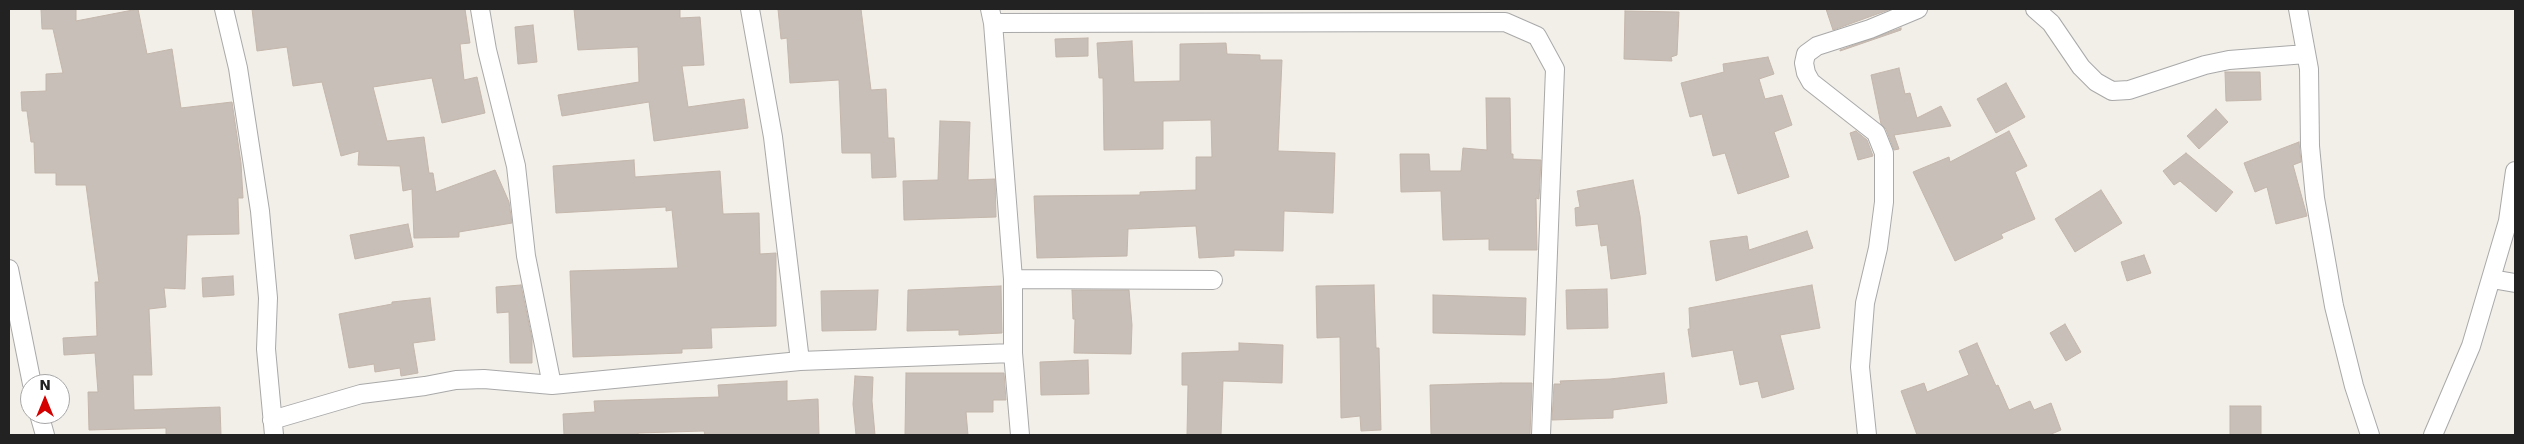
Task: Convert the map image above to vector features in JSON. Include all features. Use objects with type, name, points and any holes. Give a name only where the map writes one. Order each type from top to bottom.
[{"type":"street","points":[[224,9],[238,68],[260,211],[268,298],[266,349],[273,428],[361,394],[456,380],[484,378],[552,386],[800,361],[1013,353]]},
{"type":"street","points":[[480,9],[487,50],[510,133],[516,166],[526,256],[552,386]]},
{"type":"street","points":[[750,9],[773,137],[800,361]]},
{"type":"street","points":[[1867,435],[1860,366],[1865,304],[1878,248],[1884,202],[1884,153],[1876,133],[1811,82],[1806,73],[1804,63],[1806,54],[1817,46],[1870,30],[1918,9]]},
{"type":"street","points":[[2035,9],[2051,23],[2081,67],[2096,82],[2112,91],[2129,90],[2206,65],[2229,60],[2306,54]]},
{"type":"street","points":[[2298,9],[2309,69],[2310,146],[2315,198],[2334,306],[2354,386],[2370,435]]},
{"type":"street","points":[[1020,435],[1013,353],[1013,279],[992,16],[1505,22],[1536,36],[1555,69],[1541,435]]},
{"type":"street","points":[[2433,435],[2471,346],[2492,279],[2508,221],[2515,171]]},
{"type":"street","points":[[9,269],[30,374]]},
{"type":"street","points":[[1013,279],[1213,280]]},
{"type":"street","points":[[2492,279],[2515,283]]},
{"type":"building","points":[[41,9],[76,9],[76,21],[138,9],[147,54],[172,49],[181,108],[232,102],[241,163],[243,198],[238,198],[239,234],[187,235],[185,289],[164,288],[166,307],[149,309],[152,375],[133,375],[134,410],[220,407],[221,435],[166,435],[166,428],[89,430],[88,392],[98,392],[95,353],[64,355],[63,338],[97,336],[95,282],[99,282],[86,185],[56,185],[56,173],[35,173],[34,142],[31,142],[27,111],[22,111],[21,92],[46,91],[46,74],[63,73],[53,29],[42,29]]},
{"type":"building","points":[[252,9],[465,9],[470,43],[460,44],[464,80],[477,77],[485,113],[442,123],[432,78],[373,87],[387,141],[424,137],[429,173],[433,173],[436,192],[495,170],[509,202],[512,223],[459,232],[459,237],[414,238],[412,189],[403,191],[400,166],[358,165],[359,151],[341,156],[322,82],[293,86],[287,47],[257,51]]},
{"type":"building","points":[[574,9],[680,9],[680,18],[700,17],[704,65],[682,66],[688,107],[744,99],[748,128],[654,141],[649,102],[562,116],[558,95],[639,82],[638,47],[578,50]]},
{"type":"building","points":[[778,9],[861,9],[871,90],[886,89],[888,138],[894,138],[896,177],[872,178],[871,153],[842,153],[839,80],[790,83],[787,38],[781,39]]},
{"type":"building","points":[[1826,9],[1891,9],[1833,30]]},
{"type":"building","points":[[1625,11],[1679,12],[1677,55],[1671,57],[1672,61],[1624,59]]},
{"type":"building","points":[[533,25],[537,62],[518,64],[515,27]]},
{"type":"building","points":[[1901,28],[1901,30],[1840,51],[1840,50]]},
{"type":"building","points":[[1088,38],[1088,56],[1056,57],[1055,39]]},
{"type":"building","points":[[1132,41],[1134,82],[1180,81],[1180,44],[1226,43],[1227,54],[1260,55],[1260,60],[1282,60],[1278,151],[1335,153],[1333,213],[1284,211],[1283,251],[1234,250],[1234,256],[1199,258],[1196,226],[1128,229],[1127,256],[1037,258],[1034,196],[1140,195],[1140,192],[1196,190],[1196,157],[1212,157],[1211,120],[1163,121],[1163,149],[1104,150],[1103,78],[1099,78],[1097,43]]},
{"type":"building","points":[[1768,57],[1774,74],[1759,79],[1765,99],[1782,95],[1792,125],[1774,132],[1789,177],[1738,194],[1725,153],[1713,156],[1702,114],[1690,117],[1681,83],[1724,72],[1723,64]]},
{"type":"building","points":[[1899,68],[1905,94],[1910,93],[1917,118],[1941,106],[1951,126],[1894,135],[1899,149],[1894,150],[1886,129],[1881,124],[1871,75]]},
{"type":"building","points":[[2225,72],[2260,72],[2261,100],[2226,101]]},
{"type":"building","points":[[2006,83],[2025,117],[1996,133],[1977,99]]},
{"type":"building","points":[[1486,98],[1510,98],[1511,154],[1513,154],[1513,159],[1541,160],[1539,199],[1536,198],[1537,250],[1489,250],[1489,239],[1443,240],[1441,191],[1401,192],[1400,154],[1429,154],[1430,171],[1461,171],[1463,148],[1487,150]]},
{"type":"building","points":[[2216,109],[2228,122],[2199,149],[2187,136]]},
{"type":"building","points":[[940,121],[970,122],[968,180],[995,179],[996,217],[904,220],[903,181],[938,180]]},
{"type":"building","points":[[1856,131],[1867,140],[1873,156],[1858,160],[1850,133]]},
{"type":"building","points":[[2009,131],[2027,166],[2015,172],[2035,219],[2001,234],[2003,238],[1955,261],[1913,172],[1949,157],[1950,162]]},
{"type":"building","points":[[2299,142],[2301,162],[2293,165],[2307,216],[2276,224],[2267,187],[2255,192],[2244,163]]},
{"type":"building","points":[[2186,153],[2233,192],[2216,212],[2180,181],[2174,185],[2163,171]]},
{"type":"building","points":[[634,160],[635,177],[720,171],[723,214],[759,213],[760,254],[776,253],[776,326],[711,328],[712,348],[682,349],[682,353],[573,357],[570,271],[678,268],[672,210],[666,211],[666,207],[556,213],[553,166]]},
{"type":"building","points":[[1633,180],[1640,216],[1646,274],[1611,279],[1607,245],[1601,246],[1598,224],[1576,226],[1575,208],[1580,207],[1577,191]]},
{"type":"building","points":[[2101,190],[2122,223],[2075,252],[2055,219]]},
{"type":"building","points":[[408,224],[413,247],[355,259],[350,235]]},
{"type":"building","points":[[1807,231],[1813,248],[1716,281],[1710,241],[1747,236],[1749,250]]},
{"type":"building","points":[[2144,255],[2151,273],[2127,281],[2121,262]]},
{"type":"building","points":[[233,276],[234,295],[203,297],[202,278]]},
{"type":"building","points":[[521,285],[532,339],[532,363],[510,363],[509,312],[497,313],[496,287]]},
{"type":"building","points":[[1374,285],[1376,348],[1379,348],[1381,430],[1361,431],[1360,416],[1341,418],[1340,337],[1317,338],[1316,286]]},
{"type":"building","points":[[1812,285],[1820,328],[1780,335],[1794,389],[1762,398],[1758,381],[1740,385],[1733,350],[1692,357],[1688,329],[1690,329],[1689,308]]},
{"type":"building","points":[[1001,286],[1002,333],[959,335],[959,330],[907,331],[908,290]]},
{"type":"building","points":[[1607,289],[1608,328],[1567,329],[1566,290]]},
{"type":"building","points":[[878,290],[876,330],[822,331],[821,291]]},
{"type":"building","points":[[1072,290],[1129,290],[1132,325],[1131,354],[1074,353],[1075,319],[1073,319]]},
{"type":"building","points":[[1433,295],[1526,298],[1525,335],[1433,333]]},
{"type":"building","points":[[430,298],[435,340],[413,343],[418,373],[401,376],[400,368],[375,372],[374,364],[349,368],[339,314],[392,304],[392,302]]},
{"type":"building","points":[[2065,324],[2081,352],[2066,361],[2050,333]]},
{"type":"building","points":[[1239,343],[1283,345],[1282,383],[1223,381],[1221,435],[1187,435],[1188,385],[1182,385],[1182,353],[1239,351]]},
{"type":"building","points":[[1977,343],[2009,410],[2030,401],[2034,410],[2051,403],[2061,430],[2049,435],[1917,435],[1901,391],[1924,383],[1927,392],[1969,375],[1959,351]]},
{"type":"building","points":[[1088,360],[1089,394],[1041,395],[1040,362]]},
{"type":"building","points":[[906,373],[1004,373],[1006,400],[993,400],[993,412],[966,412],[968,435],[905,435]]},
{"type":"building","points":[[1664,373],[1667,403],[1613,410],[1613,418],[1552,420],[1554,384],[1561,384],[1560,381],[1610,379]]},
{"type":"building","points":[[855,376],[873,377],[872,401],[875,435],[856,435],[853,404]]},
{"type":"building","points":[[787,381],[787,401],[818,399],[819,435],[705,435],[704,431],[638,433],[638,435],[564,435],[563,414],[595,412],[594,401],[719,397],[718,385]]},
{"type":"building","points":[[1532,383],[1530,435],[1431,435],[1430,385]]},
{"type":"building","points":[[2230,406],[2261,406],[2261,435],[2230,435]]}]
